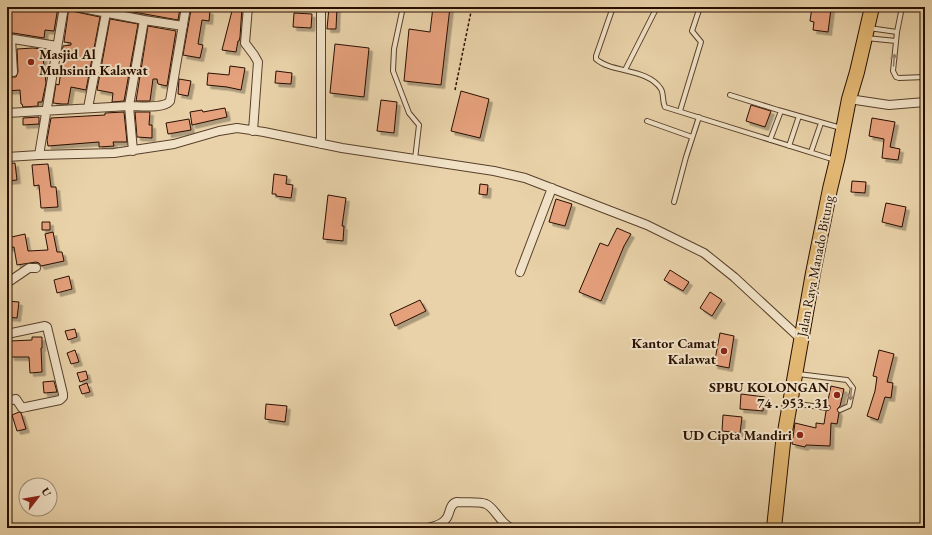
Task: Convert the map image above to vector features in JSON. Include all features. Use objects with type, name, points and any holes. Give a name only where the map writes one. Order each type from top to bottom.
[{"type":"highway","name":"Jalan Raya Manado Bitung","points":[[774,528],[783,443],[822,227],[849,99],[872,7]]},
{"type":"street","points":[[39,155],[64,7]]},
{"type":"street","points":[[77,7],[183,26]]},
{"type":"street","points":[[7,113],[129,106],[164,106],[168,104],[170,101],[186,7]]},
{"type":"street","points":[[248,7],[245,43],[258,62],[253,131]]},
{"type":"street","points":[[321,7],[321,144]]},
{"type":"street","points":[[88,108],[106,13]]},
{"type":"street","points":[[133,151],[129,106],[144,20]]},
{"type":"street","points":[[13,72],[9,38],[57,46]]},
{"type":"street","points":[[849,99],[889,105],[925,102]]},
{"type":"street","points":[[7,157],[39,155],[92,155],[133,151],[174,144],[219,130],[236,128],[385,156],[494,171],[525,178],[647,225],[704,253],[734,277],[801,339]]},
{"type":"street","points":[[520,272],[552,188]]},
{"type":"street","points":[[7,283],[29,268],[36,268]]},
{"type":"street","points":[[7,334],[45,326],[47,327],[63,394],[63,397],[60,400],[22,408],[16,399],[7,401]]},
{"type":"street","points":[[428,528],[439,525],[447,519],[451,506],[457,502],[484,504],[489,506],[503,522],[511,528]]},
{"type":"lane","points":[[403,7],[394,49],[393,71],[409,113],[419,125],[415,159]]},
{"type":"lane","points":[[613,7],[596,59],[601,63],[650,79],[657,84],[662,91],[663,104],[665,107],[837,160]]},
{"type":"lane","points":[[625,70],[657,7]]},
{"type":"lane","points":[[902,7],[897,32],[893,71],[894,75],[899,78],[925,77]]},
{"type":"lane","points":[[680,111],[701,42],[692,31],[699,10]]},
{"type":"lane","points":[[866,32],[897,32]]},
{"type":"lane","points":[[866,32],[896,41]]},
{"type":"lane","points":[[730,95],[843,129]]},
{"type":"lane","points":[[770,140],[781,111]]},
{"type":"lane","points":[[790,146],[799,116]]},
{"type":"lane","points":[[674,202],[699,117]]},
{"type":"lane","points":[[647,121],[692,137]]},
{"type":"lane","points":[[811,152],[822,123]]},
{"type":"lane","points":[[796,374],[847,380],[853,388],[849,406],[840,410]]},
{"type":"lane","points":[[790,403],[827,408]]},
{"type":"path","points":[[455,90],[472,7]]},
{"type":"building","points":[[7,7],[58,7],[54,31],[45,30],[44,38],[7,32]]},
{"type":"building","points":[[69,7],[72,7],[73,11],[76,12],[100,17],[86,90],[71,87],[68,104],[53,103],[56,84],[59,85],[63,46],[71,45],[71,43],[64,42]]},
{"type":"building","points":[[106,7],[176,7],[180,8],[178,20]]},
{"type":"building","points":[[233,7],[242,7],[240,37],[236,52],[222,50]]},
{"type":"building","points":[[329,7],[337,7],[336,29],[327,29]]},
{"type":"building","points":[[433,7],[450,7],[441,85],[404,81],[409,29],[430,32]]},
{"type":"building","points":[[812,7],[831,9],[828,32],[813,30],[814,22],[810,21]]},
{"type":"building","points":[[195,8],[210,11],[209,21],[202,20],[198,44],[203,45],[200,58],[183,55],[191,10],[194,11]]},
{"type":"building","points":[[294,13],[312,14],[311,28],[293,27]]},
{"type":"building","points":[[110,19],[138,24],[124,101],[112,102],[113,93],[97,90]]},
{"type":"building","points":[[148,26],[176,31],[167,86],[158,84],[157,79],[153,79],[150,101],[136,101]]},
{"type":"building","points":[[335,44],[369,48],[364,97],[330,93]]},
{"type":"building","points":[[17,49],[42,49],[46,83],[42,102],[38,102],[38,106],[23,107],[21,104],[20,90],[7,91],[7,64],[9,75],[11,77],[16,77],[18,72]]},
{"type":"building","points":[[230,66],[245,68],[241,90],[207,85],[208,73],[229,75]]},
{"type":"building","points":[[276,71],[292,73],[291,84],[275,83]]},
{"type":"building","points":[[179,79],[191,81],[188,96],[178,94]]},
{"type":"building","points":[[461,91],[489,99],[480,138],[451,131]]},
{"type":"building","points":[[381,100],[397,102],[394,133],[377,131]]},
{"type":"building","points":[[751,105],[771,111],[765,127],[746,121]]},
{"type":"building","points":[[225,108],[227,117],[192,125],[190,112],[202,110],[203,112]]},
{"type":"building","points":[[124,112],[127,142],[113,142],[114,146],[99,147],[99,142],[48,146],[47,140],[51,118],[105,115],[105,113]]},
{"type":"building","points":[[135,112],[150,112],[149,125],[152,125],[152,138],[137,137]]},
{"type":"building","points":[[39,117],[39,124],[23,125],[23,118]]},
{"type":"building","points":[[872,118],[895,122],[890,147],[900,149],[898,160],[882,158],[884,139],[869,136]]},
{"type":"building","points":[[189,119],[191,130],[168,134],[166,123]]},
{"type":"building","points":[[15,163],[17,180],[7,181],[7,164]]},
{"type":"building","points":[[48,164],[51,187],[56,187],[58,207],[41,208],[39,185],[34,186],[32,165]]},
{"type":"building","points":[[274,174],[287,176],[286,184],[293,185],[291,198],[272,194]]},
{"type":"building","points":[[852,181],[866,182],[865,193],[851,192]]},
{"type":"building","points":[[480,184],[488,185],[487,195],[479,194]]},
{"type":"building","points":[[328,195],[346,198],[342,226],[344,226],[343,241],[323,239]]},
{"type":"building","points":[[556,199],[572,204],[565,226],[549,222]]},
{"type":"building","points":[[886,203],[906,207],[902,227],[882,222]]},
{"type":"building","points":[[42,222],[50,222],[50,230],[42,230]]},
{"type":"building","points":[[617,228],[631,234],[624,246],[601,301],[579,292],[600,243],[608,246]]},
{"type":"building","points":[[53,232],[57,252],[62,252],[64,261],[41,266],[36,262],[17,265],[14,247],[7,248],[7,238],[25,234],[28,251],[48,250],[45,234]]},
{"type":"building","points":[[670,270],[689,282],[683,291],[664,280]]},
{"type":"building","points":[[69,276],[72,289],[57,293],[54,280]]},
{"type":"building","points":[[710,292],[722,300],[712,316],[700,308]]},
{"type":"building","points":[[420,300],[426,311],[395,326],[390,314]]},
{"type":"building","points":[[8,301],[19,302],[17,318],[7,317]]},
{"type":"building","points":[[75,329],[77,337],[68,340],[65,331]]},
{"type":"building","name":"Kantor Camat Kalawat","points":[[720,333],[734,336],[729,368],[714,365]]},
{"type":"building","points":[[32,337],[42,337],[42,372],[30,373],[29,357],[11,357],[10,341],[32,340]]},
{"type":"building","points":[[75,350],[79,362],[71,364],[67,353]]},
{"type":"building","points":[[879,350],[894,354],[887,382],[893,383],[891,398],[885,397],[878,420],[867,416],[875,391],[877,377],[873,376]]},
{"type":"building","points":[[86,371],[88,379],[80,382],[77,373]]},
{"type":"building","points":[[54,381],[57,392],[44,393],[43,382]]},
{"type":"building","points":[[87,383],[90,392],[82,394],[79,386]]},
{"type":"building","points":[[831,386],[844,389],[840,406],[837,409],[839,413],[837,424],[831,423],[830,446],[806,445],[805,447],[792,444],[795,423],[816,428],[816,423],[824,424],[826,411],[830,409],[830,406],[827,405]]},
{"type":"building","points":[[741,394],[765,397],[763,411],[740,409]]},
{"type":"building","points":[[266,404],[287,406],[285,422],[265,419]]},
{"type":"building","points":[[19,412],[21,413],[26,429],[17,431],[12,415]]},
{"type":"building","points":[[723,415],[742,417],[740,433],[722,431]]},
{"type":"place","name":"Masjid Al Muhsinin Kalawat","points":[[31,62]]},
{"type":"place","name":"Kantor Camat Kalawat","points":[[724,351]]},
{"type":"place","name":"SPBU KOLONGAN 74 . 953 . 31","points":[[837,395]]},
{"type":"place","name":"UD Cipta Mandiri","points":[[800,435]]}]
